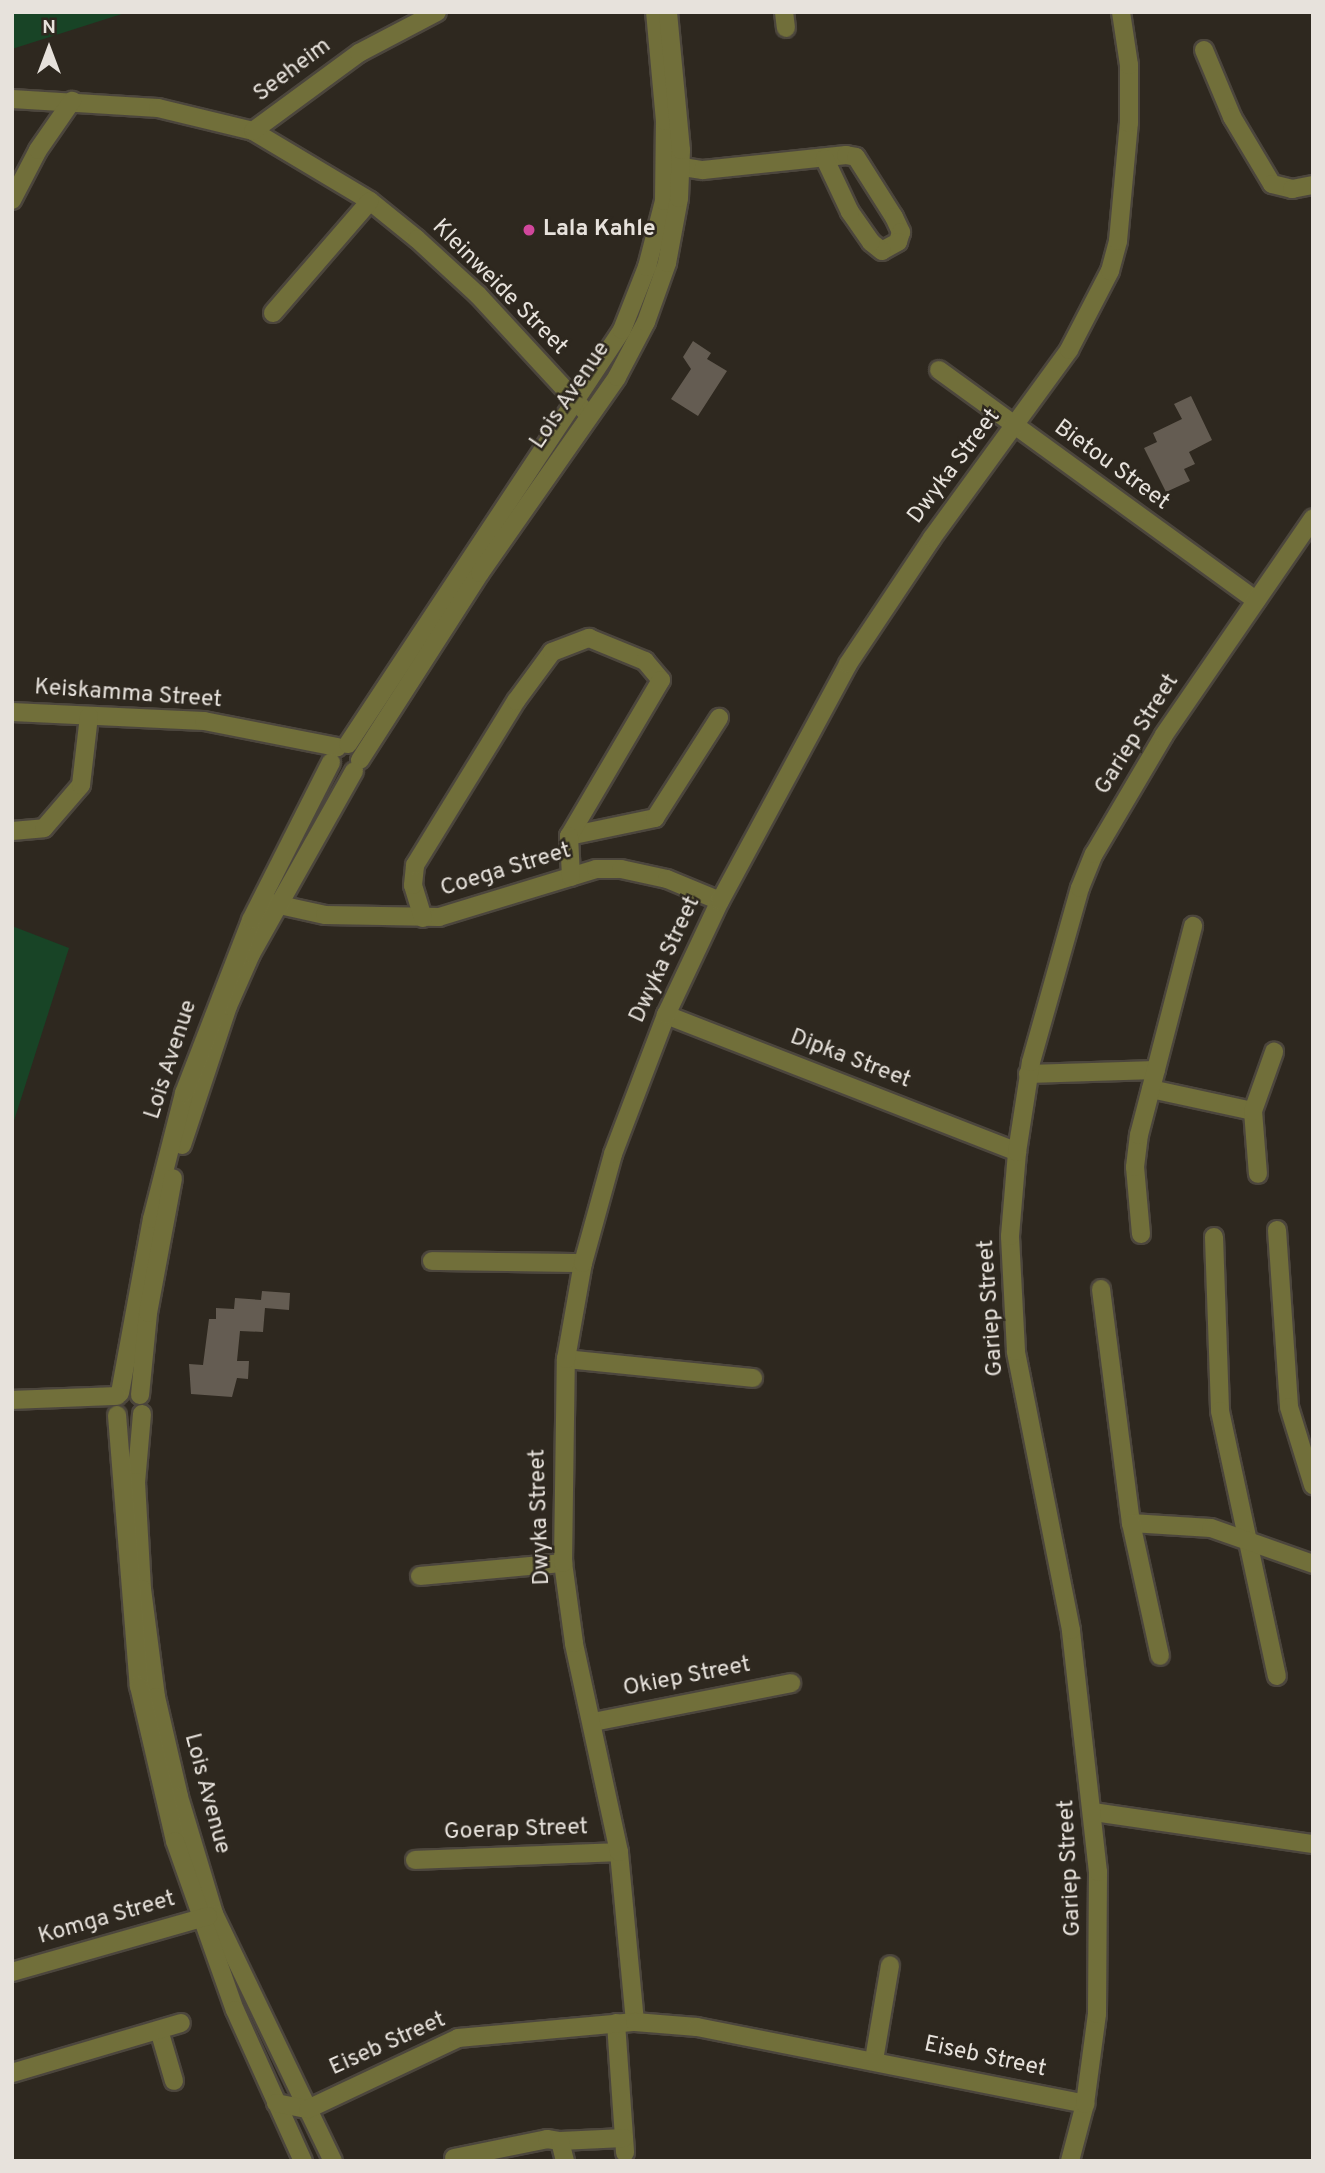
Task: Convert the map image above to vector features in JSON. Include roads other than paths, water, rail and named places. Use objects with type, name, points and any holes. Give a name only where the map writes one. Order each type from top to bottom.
[{"type":"street","name":"Seeheim","points":[[253,131],[359,53],[437,12]]},
{"type":"street","name":"Lois Avenue","points":[[655,12],[673,166]]},
{"type":"street","name":"Lois Avenue","points":[[303,2161],[276,2103],[207,1916],[139,1686],[117,1404],[152,1219],[184,1093],[337,753],[583,410],[617,377],[646,322],[675,230],[668,12]]},
{"type":"street","name":"Dwyka Street","points":[[635,2022],[619,1852],[563,1563],[566,1359],[583,1262],[613,1154],[666,1014],[720,901],[848,664],[932,538],[1016,428],[1092,311],[1118,241],[1129,123],[1129,65],[1121,12]]},
{"type":"street","points":[[1204,50],[1232,117],[1272,184],[1292,189],[1313,185]]},
{"type":"street","name":"Kleinweide Street","points":[[12,99],[158,108],[253,131],[370,201],[478,295],[583,410]]},
{"type":"street","points":[[12,200],[38,150],[72,101]]},
{"type":"street","points":[[673,166],[825,159],[846,155],[860,160],[894,216],[901,232],[898,242],[882,251],[871,242],[850,212],[825,159]]},
{"type":"street","points":[[272,313],[370,201]]},
{"type":"street","name":"Bietou Street","points":[[939,370],[1256,600]]},
{"type":"street","name":"Lois Avenue","points":[[333,2161],[207,1916],[179,1797],[147,1639],[137,1504],[142,1414],[145,1405],[140,1395],[148,1313],[174,1174],[229,1006],[268,904],[583,410]]},
{"type":"street","name":"Gariep Street","points":[[1070,2161],[1086,2104],[1100,1964],[1093,1812],[1071,1630],[1016,1351],[1010,1236],[1017,1152],[1028,1074],[1059,958],[1094,854],[1164,734],[1313,518]]},
{"type":"street","points":[[423,918],[413,885],[415,865],[516,701],[552,652],[589,638],[645,661],[661,680],[569,836],[571,877]]},
{"type":"street","name":"Keiskamma Street","points":[[12,712],[204,721],[282,736],[337,753],[340,772],[357,765]]},
{"type":"street","points":[[12,831],[44,828],[81,785],[89,716]]},
{"type":"street","points":[[569,836],[655,818],[719,718]]},
{"type":"street","points":[[337,753],[357,750],[357,765]]},
{"type":"street","name":"Coega Street","points":[[268,904],[325,915],[423,918],[469,910],[596,869],[643,872],[720,901]]},
{"type":"street","points":[[1141,1234],[1135,1167],[1151,1089],[1193,926]]},
{"type":"street","name":"Dipka Street","points":[[666,1014],[1017,1152]]},
{"type":"street","points":[[1258,1174],[1253,1111],[1274,1052]]},
{"type":"street","points":[[1028,1074],[1156,1070]]},
{"type":"street","points":[[1151,1089],[1253,1111]]},
{"type":"street","points":[[1277,1230],[1289,1407],[1313,1485]]},
{"type":"street","points":[[1214,1237],[1220,1411],[1277,1676]]},
{"type":"street","points":[[432,1261],[583,1262]]},
{"type":"street","points":[[1101,1289],[1132,1523],[1160,1656]]},
{"type":"street","points":[[566,1359],[753,1378]]},
{"type":"street","points":[[117,1404],[130,1390],[140,1395]]},
{"type":"street","points":[[12,1400],[117,1404],[130,1421],[142,1414]]},
{"type":"street","points":[[1132,1523],[1211,1528],[1313,1564]]},
{"type":"street","points":[[420,1576],[563,1563]]},
{"type":"street","name":"Okiep Street","points":[[593,1722],[791,1683]]},
{"type":"street","points":[[1093,1812],[1313,1843]]},
{"type":"street","name":"Goerap Street","points":[[415,1860],[619,1852]]},
{"type":"street","name":"Komga Street","points":[[12,1972],[207,1916]]},
{"type":"street","points":[[874,2060],[890,1965]]},
{"type":"street","name":"Eiseb Street","points":[[308,2109],[458,2038],[635,2022],[696,2027],[874,2060],[1086,2104]]},
{"type":"street","points":[[12,2073],[181,2023]]},
{"type":"street","points":[[454,2158],[547,2139],[624,2145],[616,2023]]},
{"type":"street","points":[[159,2030],[173,2081]]},
{"type":"street","points":[[276,2103],[308,2109],[293,2140]]},
{"type":"street","points":[[560,2141],[565,2161]]},
{"type":"place","name":"Lala Kahle","points":[[529,230]]}]
